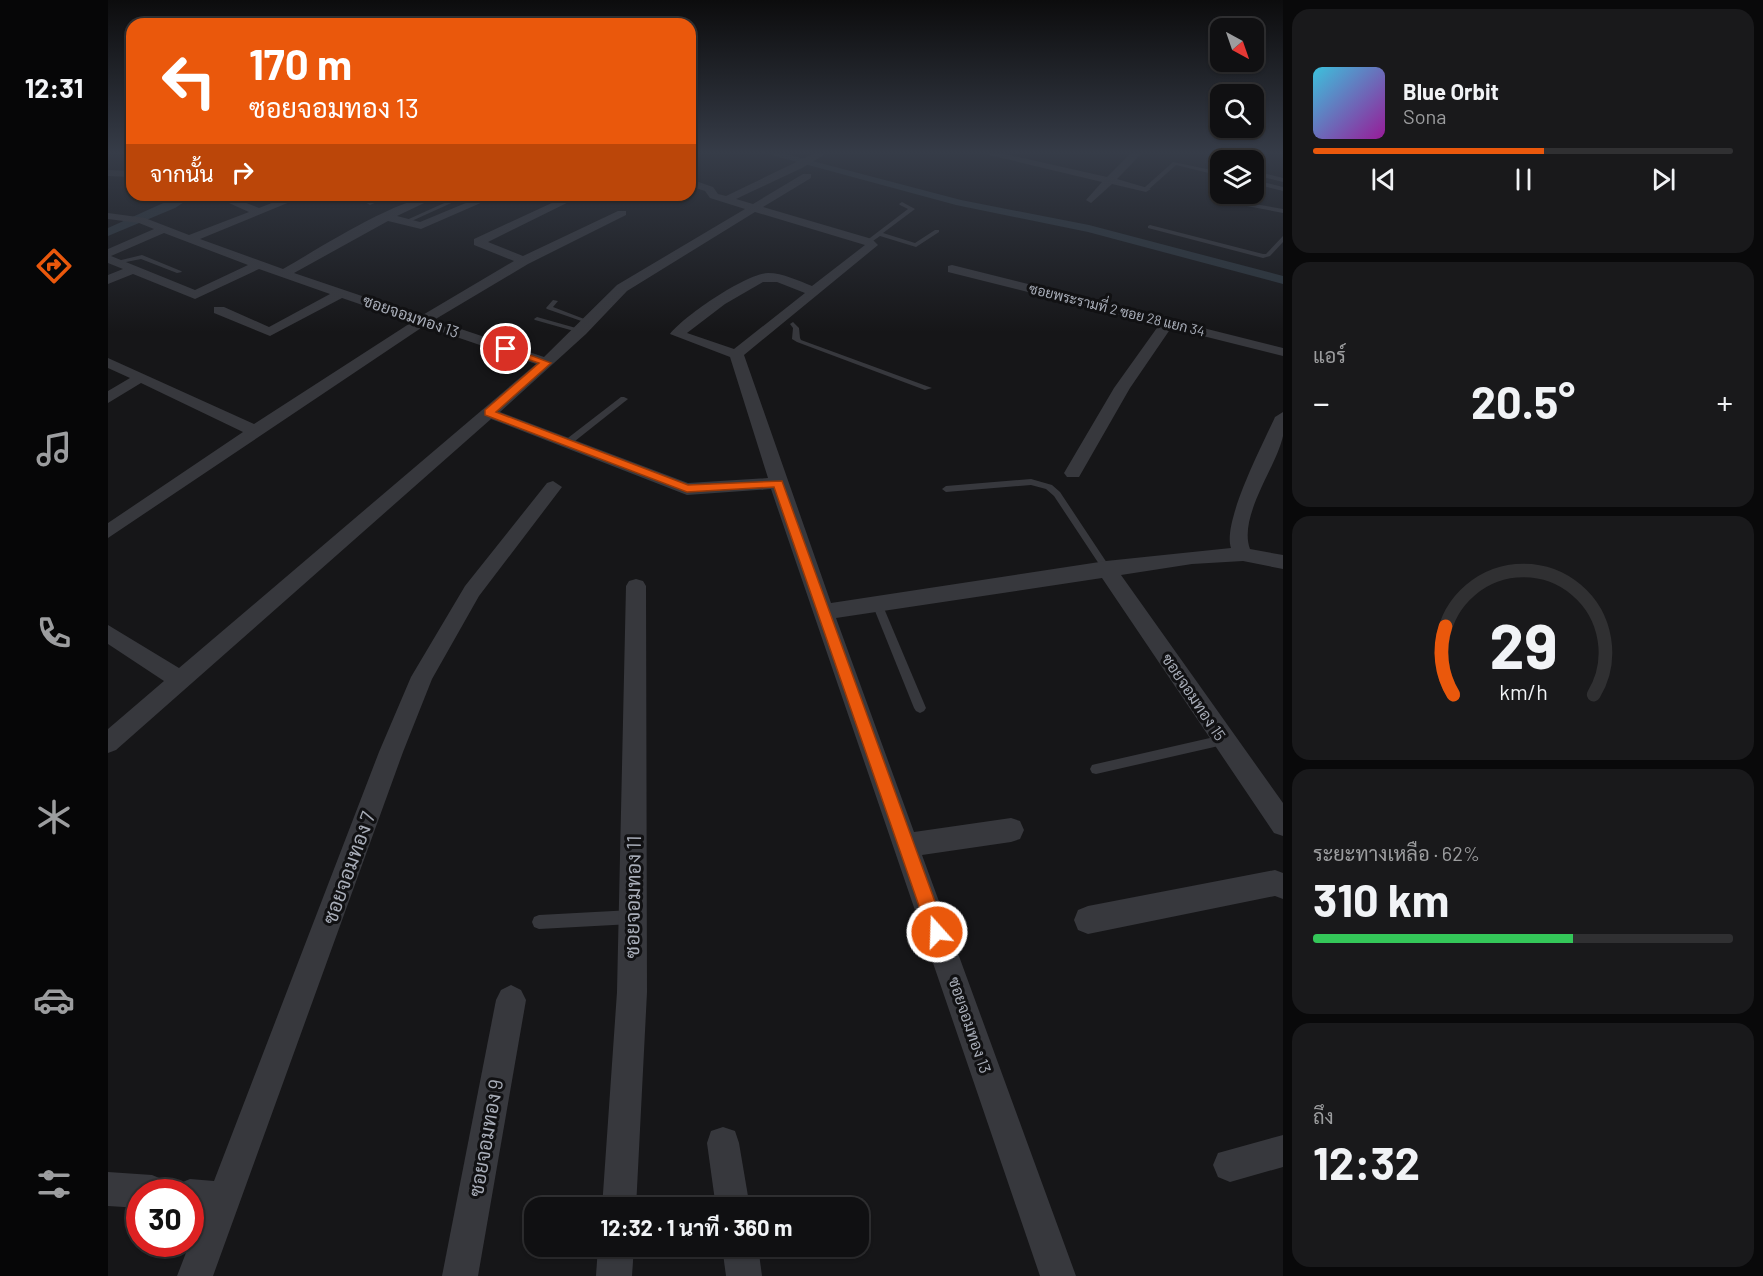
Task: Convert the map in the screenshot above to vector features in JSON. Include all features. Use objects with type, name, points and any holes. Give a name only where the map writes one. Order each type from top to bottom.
[{"type":"street","points":[[191,238],[254,213]]},
{"type":"street","points":[[284,274],[396,213]]},
{"type":"street","points":[[386,217],[403,223],[426,225],[454,213]]},
{"type":"street","points":[[524,261],[478,242],[538,213]]},
{"type":"street","points":[[108,532],[255,431],[425,321],[524,261],[622,213]]},
{"type":"street","points":[[108,743],[546,363],[622,288],[746,213]]},
{"type":"street","points":[[772,213],[874,238],[872,247],[815,292],[786,321],[736,354],[677,334],[761,277],[773,277],[815,292]]},
{"type":"street","name":"ซอยจอมทอง 13","points":[[108,216],[134,220],[191,238],[258,265],[546,363]]},
{"type":"street","points":[[110,258],[164,229]]},
{"type":"street","points":[[110,258],[132,270],[197,294],[258,265]]},
{"type":"street","name":"ซอยพระรามที่ 2 ซอย 28 แยก 34","points":[[952,269],[1283,352]]},
{"type":"street","points":[[108,280],[132,270]]},
{"type":"street","points":[[219,310],[270,332],[342,293]]},
{"type":"street","points":[[1073,472],[1122,388],[1167,324]]},
{"type":"street","name":"ซอยจอมทอง 13","points":[[736,354],[778,483],[1059,1276]]},
{"type":"street","points":[[108,362],[255,431]]},
{"type":"street","points":[[108,398],[141,377]]},
{"type":"street","points":[[489,413],[687,489],[778,483]]},
{"type":"street","points":[[1243,554],[1238,532],[1251,493],[1283,417]]},
{"type":"street","name":"ซอยจอมทอง 7","points":[[195,1276],[391,752],[422,678],[472,591],[553,487]]},
{"type":"street","points":[[825,612],[879,606],[1106,568],[1192,557],[1243,554],[1283,562]]},
{"type":"street","name":"ซอยจอมทอง 15","points":[[1106,568],[1283,824]]},
{"type":"street","name":"ซอยจอมทอง 11","points":[[620,1197],[631,1014],[636,586]]},
{"type":"street","points":[[108,633],[179,680]]},
{"type":"street","points":[[907,845],[1011,830]]},
{"type":"street","points":[[1088,920],[1275,883],[1283,886]]},
{"type":"street","name":"ซอยจอมทอง 9","points":[[460,1276],[511,1000]]},
{"type":"street","points":[[723,1143],[732,1197]]},
{"type":"street","points":[[1230,1165],[1283,1151]]},
{"type":"street","points":[[108,1189],[126,1190]]},
{"type":"street","points":[[204,1197],[225,1199]]},
{"type":"street","points":[[614,1276],[615,1257]]},
{"type":"street","points":[[741,1257],[744,1276]]},
{"type":"lane","points":[[403,223],[427,213]]},
{"type":"lane","points":[[874,238],[907,213]]},
{"type":"lane","points":[[1150,227],[1263,256],[1268,255],[1283,238]]},
{"type":"lane","points":[[874,238],[916,245],[937,231]]},
{"type":"lane","points":[[110,258],[142,257],[179,272]]},
{"type":"lane","points":[[555,301],[549,308],[585,327]]},
{"type":"lane","points":[[537,319],[585,327]]},
{"type":"lane","points":[[786,321],[796,328],[796,339],[799,341],[928,388]]},
{"type":"lane","points":[[567,443],[624,399]]},
{"type":"lane","points":[[946,489],[1031,482],[1048,487],[1058,494],[1106,568]]},
{"type":"lane","points":[[879,606],[920,708]]},
{"type":"lane","points":[[1096,769],[1223,740]]},
{"type":"lane","points":[[539,922],[632,917]]},
{"type":"waterway","points":[[108,232],[155,213]]},
{"type":"waterway","points":[[1007,213],[1089,229],[1283,280]]},
{"type":"route","points":[[506,349],[546,363],[489,413],[687,489],[778,483],[937,932]]}]
